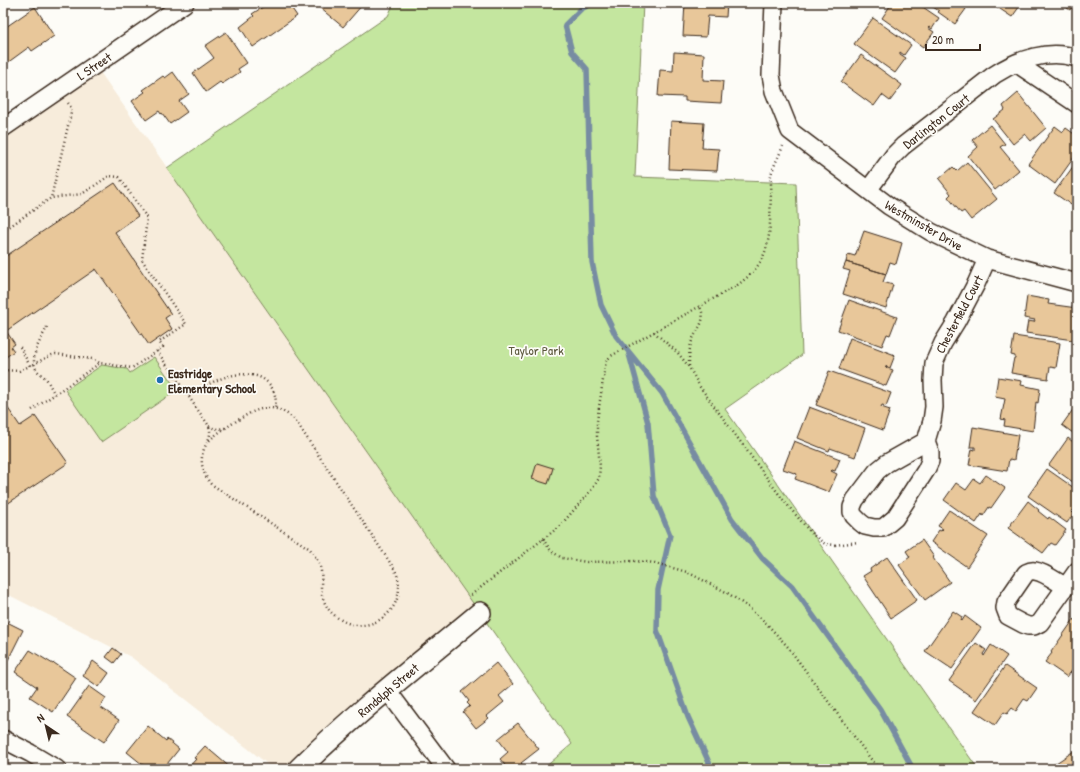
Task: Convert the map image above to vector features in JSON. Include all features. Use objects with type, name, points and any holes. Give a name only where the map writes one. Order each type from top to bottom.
[{"type":"street","name":"L Street","points":[[3,128],[185,3]]},
{"type":"street","points":[[774,3],[771,75],[774,92],[790,131]]},
{"type":"street","name":"Darlington Court","points":[[868,190],[894,155],[903,146],[1005,68],[1034,57],[1050,54],[1068,55],[1077,58]]},
{"type":"street","points":[[1016,63],[1077,104]]},
{"type":"street","name":"Westminster Drive","points":[[790,131],[889,206],[924,228],[987,259],[1077,283]]},
{"type":"street","name":"Chesterfield Court","points":[[926,441],[887,463],[877,471],[855,500],[852,507],[852,512],[854,516],[865,526],[883,528],[895,518],[928,466],[930,461],[930,452],[926,441],[931,427],[933,414],[934,363],[943,343],[976,284],[987,259]]},
{"type":"street","points":[[1066,587],[1077,571]]},
{"type":"street","name":"Randolph Street","points":[[299,769],[333,736],[387,690],[474,605]]},
{"type":"street","points":[[387,690],[446,769]]},
{"type":"street","points":[[3,739],[57,769]]},
{"type":"path","points":[[51,198],[72,109],[66,99]]},
{"type":"path","points":[[474,605],[543,539],[560,526],[593,488],[599,478],[600,466],[597,421],[605,366],[610,356],[746,280],[764,257],[769,238],[772,185],[771,175],[790,131]]},
{"type":"path","points":[[3,231],[51,198],[82,194],[109,176],[119,177],[147,218],[142,260],[186,324],[159,342],[163,347],[132,368],[100,363],[96,360],[61,353],[52,355],[19,371],[3,370]]},
{"type":"path","points":[[689,367],[691,344],[703,319],[703,313],[700,307]]},
{"type":"path","points":[[48,327],[38,345],[34,364],[48,381],[55,394]]},
{"type":"path","points":[[654,332],[671,346],[689,367],[700,387],[784,501],[812,534],[825,544],[834,545],[859,542]]},
{"type":"path","points":[[20,347],[30,366]]},
{"type":"path","points":[[157,350],[189,396],[210,431],[201,462],[202,470],[208,481],[310,549],[317,560],[321,571],[321,591],[323,597],[328,609],[338,618],[349,624],[359,626],[376,622],[388,613],[397,600],[400,584],[398,576],[300,426],[290,415],[276,408],[256,410],[248,413],[208,442]]},
{"type":"path","points":[[32,410],[100,363]]},
{"type":"path","points":[[189,396],[208,384],[225,377],[248,374],[261,377],[269,384],[275,396],[276,408]]},
{"type":"path","points":[[208,426],[215,429],[227,427]]},
{"type":"path","points":[[543,539],[551,551],[562,558],[587,562],[637,561],[655,563],[687,572],[726,592],[748,607],[766,623],[788,647],[870,758],[880,769]]},
{"type":"shaded area","name":"Eastridge Elementary School","points":[[95,65],[480,613],[299,769],[274,769],[131,657],[3,592],[3,128]]},
{"type":"green space","name":"Taylor Park","points":[[394,3],[643,3],[635,177],[796,183],[802,355],[725,409],[978,769],[543,769],[572,744],[167,168],[388,16]]},
{"type":"green space","points":[[154,357],[177,390],[101,442],[65,390],[102,365],[127,369],[130,373]]},
{"type":"building","points":[[97,3],[106,3],[100,7]]},
{"type":"building","points":[[269,3],[288,3],[297,16],[253,47],[240,27],[254,16],[252,14]]},
{"type":"building","points":[[314,3],[362,3],[363,4],[343,27]]},
{"type":"building","points":[[685,3],[727,3],[726,17],[708,16],[706,37],[683,36]]},
{"type":"building","points":[[892,3],[917,3],[939,18],[932,29],[929,27],[928,28],[934,32],[923,47],[882,18]]},
{"type":"building","points":[[925,3],[965,3],[961,5],[966,9],[955,24],[938,12],[939,11]]},
{"type":"building","points":[[991,3],[1022,3],[1012,17]]},
{"type":"building","points":[[1060,3],[1077,3],[1077,10],[1073,5],[1070,10]]},
{"type":"building","points":[[35,7],[54,36],[32,51],[29,47],[3,66],[3,29]]},
{"type":"building","points":[[873,18],[911,45],[904,55],[900,52],[900,54],[906,58],[895,73],[854,44]]},
{"type":"building","points":[[226,32],[247,63],[238,69],[240,72],[222,84],[220,82],[206,92],[193,73],[214,58],[205,46]]},
{"type":"building","points":[[674,52],[704,54],[703,80],[723,81],[721,103],[685,101],[685,97],[658,96],[660,70],[673,71]]},
{"type":"building","points":[[861,55],[902,85],[890,101],[882,95],[874,106],[841,82]]},
{"type":"building","points":[[173,72],[189,94],[179,101],[187,112],[170,124],[159,111],[146,120],[132,101],[145,92],[143,90],[163,76],[165,78]]},
{"type":"building","points":[[1018,93],[1046,128],[1031,141],[1025,134],[1013,144],[993,119],[1005,110],[1003,106]]},
{"type":"building","points":[[671,121],[704,123],[702,148],[719,149],[717,171],[669,169]]},
{"type":"building","points":[[990,125],[1005,144],[1000,147],[1019,170],[995,190],[968,156],[978,147],[972,140]]},
{"type":"building","points":[[1055,126],[1063,132],[1066,128],[1077,136],[1077,153],[1055,184],[1028,164]]},
{"type":"building","points":[[1077,161],[1077,209],[1054,193]]},
{"type":"building","points":[[967,162],[997,199],[971,220],[964,211],[961,213],[948,197],[951,194],[939,179],[953,167],[957,171]]},
{"type":"building","name":"Eastridge Elementary School","points":[[115,183],[138,216],[115,232],[171,314],[165,318],[172,329],[149,345],[96,269],[6,331],[15,344],[11,347],[14,351],[6,357],[3,353],[3,258]]},
{"type":"building","points":[[864,231],[902,243],[896,264],[890,262],[886,274],[846,262],[848,254],[855,256]]},
{"type":"building","points":[[846,262],[886,274],[883,282],[893,285],[886,308],[843,294],[850,271],[843,269]]},
{"type":"building","points":[[1027,296],[1049,300],[1048,304],[1077,308],[1073,340],[1026,333],[1028,321],[1034,322],[1035,320],[1024,318]]},
{"type":"building","points":[[849,300],[897,317],[890,335],[887,334],[882,346],[838,330]]},
{"type":"building","points":[[1014,336],[1060,343],[1056,368],[1050,367],[1048,379],[1011,373],[1015,358],[1015,356],[1011,355]]},
{"type":"building","points":[[850,338],[895,355],[890,368],[885,366],[893,370],[886,386],[839,369]]},
{"type":"building","points":[[829,371],[891,393],[886,406],[882,405],[881,407],[890,410],[883,430],[816,405]]},
{"type":"building","points":[[998,377],[1022,381],[1021,385],[1040,389],[1038,403],[1036,402],[1033,431],[1004,426],[1005,420],[1001,419],[1005,399],[995,397]]},
{"type":"building","points":[[3,401],[20,426],[35,416],[68,463],[4,506],[3,504]]},
{"type":"building","points":[[1077,404],[1077,436],[1062,425]]},
{"type":"building","points":[[809,407],[865,428],[855,457],[830,448],[829,451],[797,438]]},
{"type":"building","points":[[973,427],[1018,435],[1014,460],[1009,459],[1007,471],[969,465],[972,449],[975,450],[975,447],[970,447]]},
{"type":"building","points":[[1068,438],[1077,445],[1077,485],[1049,465]]},
{"type":"building","points":[[794,441],[840,459],[835,471],[831,471],[837,474],[829,492],[795,479],[797,474],[783,469]]},
{"type":"building","points":[[537,463],[553,468],[548,484],[532,479]]},
{"type":"building","points":[[1047,469],[1077,490],[1077,514],[1072,510],[1071,512],[1074,513],[1067,523],[1028,496]]},
{"type":"building","points":[[986,475],[1005,488],[991,508],[989,507],[983,516],[982,514],[976,523],[944,500],[956,483],[966,490],[974,479],[980,483]]},
{"type":"building","points":[[1028,501],[1048,519],[1049,517],[1066,530],[1055,545],[1051,543],[1043,553],[1008,528]]},
{"type":"building","points":[[949,510],[988,536],[967,567],[931,542],[939,530],[941,531],[943,529],[938,526]]},
{"type":"building","points":[[922,540],[950,582],[925,600],[899,565],[910,557],[906,551]]},
{"type":"building","points":[[887,557],[917,600],[891,618],[863,576]]},
{"type":"building","points":[[953,611],[962,617],[962,621],[965,616],[981,628],[952,669],[925,651]]},
{"type":"building","points":[[1074,619],[1077,621],[1077,670],[1074,668],[1067,677],[1045,662]]},
{"type":"building","points":[[3,620],[23,630],[3,670]]},
{"type":"building","points":[[976,643],[986,650],[983,654],[984,656],[991,645],[1007,656],[976,700],[949,681]]},
{"type":"building","points":[[113,648],[121,654],[114,663],[106,657]]},
{"type":"building","points":[[30,650],[53,664],[54,663],[76,678],[53,712],[30,697],[37,687],[15,672]]},
{"type":"building","points":[[93,661],[109,673],[99,687],[83,676]]},
{"type":"building","points":[[496,663],[513,684],[499,696],[504,702],[487,716],[489,718],[476,728],[463,712],[470,706],[467,703],[469,701],[462,692]]},
{"type":"building","points":[[1005,666],[1037,688],[1028,701],[1024,699],[1016,711],[1012,708],[1007,714],[1004,712],[995,725],[974,711]]},
{"type":"building","points":[[89,686],[106,698],[100,707],[119,720],[104,742],[67,717]]},
{"type":"building","points":[[518,723],[539,749],[521,763],[523,765],[518,769],[508,769],[500,759],[508,752],[498,739]]},
{"type":"building","points":[[148,726],[166,741],[167,739],[179,749],[163,769],[148,769],[127,752]]},
{"type":"building","points":[[205,746],[232,769],[187,769],[196,759],[194,758]]},
{"type":"building","points":[[1077,749],[1077,769],[1047,769]]},
{"type":"waterway","points":[[593,3],[581,9],[565,25],[572,52],[587,69],[592,262],[601,305],[616,336],[662,393],[732,519],[763,559],[792,586],[880,709],[913,769]]},
{"type":"waterway","points":[[629,354],[648,423],[654,496],[670,535],[658,590],[657,630],[688,717],[712,769]]},
{"type":"place","name":"Eastridge Elementary School","points":[[160,380]]}]
